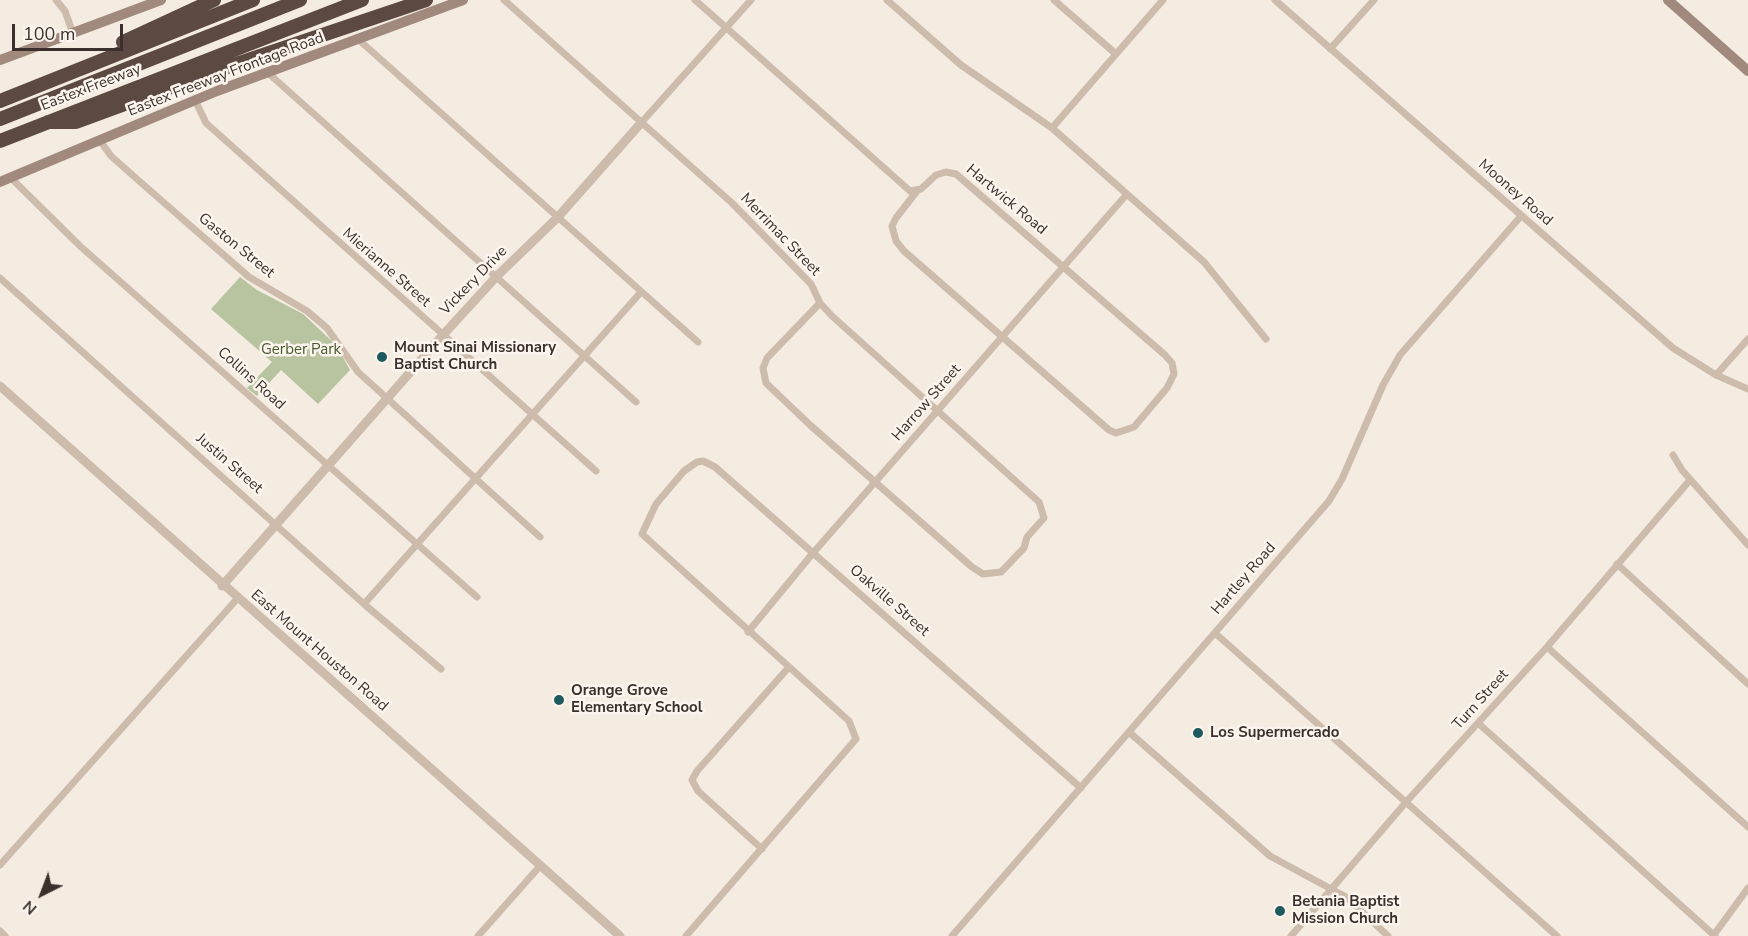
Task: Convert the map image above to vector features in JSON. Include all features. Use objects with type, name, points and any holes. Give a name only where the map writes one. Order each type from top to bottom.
[{"type":"highway","points":[[84,67],[116,46],[214,0]]},
{"type":"highway","name":"Eastex Freeway","points":[[0,101],[253,0]]},
{"type":"highway","points":[[0,119],[300,0]]},
{"type":"highway","name":"Eastex Freeway","points":[[0,141],[362,0]]},
{"type":"highway","points":[[48,122],[76,122],[201,76],[426,0]]},
{"type":"main road","points":[[0,60],[162,0]]},
{"type":"main road","name":"Eastex Freeway Frontage Road","points":[[5,179],[101,142],[195,100],[463,0]]},
{"type":"main road","points":[[1668,0],[1748,71]]},
{"type":"street","points":[[56,0],[65,12],[72,32]]},
{"type":"street","name":"Merrimac Street","points":[[504,0],[732,203],[811,285],[820,303],[1030,491],[1044,509],[1044,518],[1027,537],[1020,552],[1001,572],[989,575],[977,571],[877,481]]},
{"type":"street","points":[[695,0],[903,186],[910,191],[917,191]]},
{"type":"street","name":"Vickery Drive","points":[[222,586],[443,335],[496,277],[558,217],[751,0]]},
{"type":"street","points":[[887,0],[961,65],[1052,128],[1204,262],[1266,339]]},
{"type":"street","points":[[1054,0],[1116,54]]},
{"type":"street","points":[[1052,128],[1163,0]]},
{"type":"street","name":"Mooney Road","points":[[1275,0],[1673,348],[1716,375],[1748,389]]},
{"type":"street","points":[[1330,49],[1374,0]]},
{"type":"street","points":[[359,40],[698,342]]},
{"type":"street","points":[[267,72],[636,402]]},
{"type":"street","name":"Mierianne Street","points":[[195,100],[206,123],[596,471]]},
{"type":"street","name":"Gaston Street","points":[[101,142],[124,168],[249,277],[307,311],[327,328],[358,372],[540,537]]},
{"type":"street","name":"Hartwick Road","points":[[946,172],[956,174],[1065,267],[1172,363],[1174,374],[1167,388],[1149,410],[1127,430],[1116,433],[1109,430],[1002,338],[896,242],[892,226],[917,191],[936,175],[946,172]]},
{"type":"street","name":"Collins Road","points":[[5,179],[477,597]]},
{"type":"street","name":"Harrow Street","points":[[748,632],[813,553],[1127,194]]},
{"type":"street","name":"Hartley Road","points":[[952,936],[1336,491],[1383,385],[1400,355],[1521,216]]},
{"type":"street","name":"Justin Street","points":[[0,278],[364,604],[441,669]]},
{"type":"street","points":[[364,604],[641,291]]},
{"type":"street","points":[[820,303],[767,358],[763,368],[764,377],[771,388],[810,425],[877,481]]},
{"type":"street","points":[[1716,375],[1748,339]]},
{"type":"street","name":"East Mount Houston Road","points":[[0,386],[222,586],[620,936]]},
{"type":"street","points":[[1673,455],[1690,480],[1748,545]]},
{"type":"street","name":"Oakville Street","points":[[748,632],[642,534],[656,504],[691,465],[697,462],[709,463],[1081,788]]},
{"type":"street","name":"Turn Street","points":[[1291,936],[1407,801],[1547,647],[1690,480]]},
{"type":"street","points":[[1617,564],[1748,684]]},
{"type":"street","points":[[0,865],[237,599]]},
{"type":"street","points":[[686,936],[848,750],[855,739],[849,721],[748,632]]},
{"type":"street","points":[[1215,633],[1557,936]]},
{"type":"street","points":[[1547,647],[1748,827]]},
{"type":"street","points":[[762,849],[698,791],[693,780],[697,771],[789,668]]},
{"type":"street","points":[[1478,723],[1714,936],[1748,888]]},
{"type":"street","points":[[1129,732],[1270,856],[1346,897],[1388,936]]},
{"type":"street","points":[[478,936],[540,866]]},
{"type":"street","points":[[0,931],[5,936]]},
{"type":"green space","name":"Gerber Park","points":[[240,277],[257,290],[303,314],[336,345],[350,370],[318,404],[281,370],[257,396],[247,388],[272,362],[211,309]]},
{"type":"place","name":"Mount Sinai Missionary Baptist Church","points":[[382,357]]},
{"type":"place","name":"Orange Grove Elementary School","points":[[559,700]]},
{"type":"place","name":"Los Supermercado","points":[[1198,733]]},
{"type":"place","name":"Betania Baptist Mission Church","points":[[1280,911]]}]
